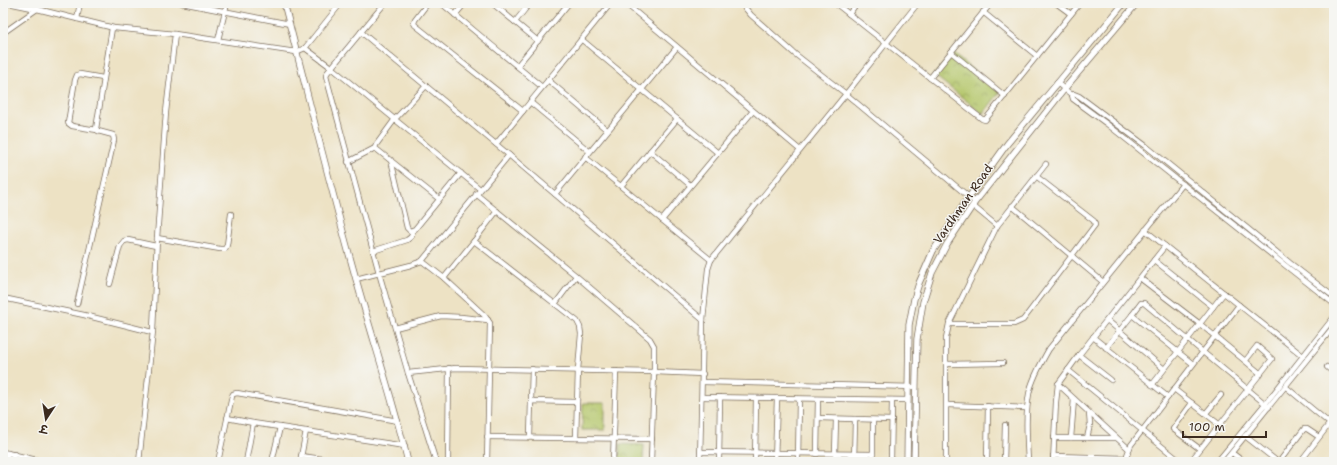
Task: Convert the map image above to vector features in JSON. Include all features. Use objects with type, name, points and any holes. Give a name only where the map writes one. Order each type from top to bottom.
[{"type":"street","points":[[8,3],[112,28],[141,32],[175,34],[296,52],[305,48],[341,3]]},
{"type":"street","points":[[37,3],[37,9]]},
{"type":"street","points":[[78,19],[80,3]]},
{"type":"street","points":[[182,3],[290,24]]},
{"type":"street","points":[[218,40],[226,3]]},
{"type":"street","points":[[284,3],[323,158],[356,279],[398,421],[408,462]]},
{"type":"street","points":[[385,3],[326,76],[379,273],[436,462]]},
{"type":"street","points":[[428,3],[415,20],[415,26],[523,111]]},
{"type":"street","points":[[441,3],[542,87]]},
{"type":"street","points":[[455,15],[465,3]]},
{"type":"street","points":[[492,3],[538,41]]},
{"type":"street","points":[[515,22],[530,3]]},
{"type":"street","points":[[517,66],[569,3]]},
{"type":"street","points":[[496,144],[611,3]]},
{"type":"street","points":[[625,3],[800,150]]},
{"type":"street","points":[[741,3],[751,15],[795,54],[846,94],[969,196],[974,204],[997,226]]},
{"type":"street","points":[[835,3],[983,120],[985,120],[1005,96],[1080,3]]},
{"type":"street","points":[[849,14],[857,3]]},
{"type":"street","points":[[700,462],[703,320],[708,269],[711,260],[918,3]]},
{"type":"street","points":[[930,78],[991,3]]},
{"type":"street","points":[[1056,3],[1071,14]]},
{"type":"street","name":"Vardhman Road","points":[[907,462],[909,325],[919,283],[933,251],[969,196],[1007,144],[1124,3]]},
{"type":"street","name":"Vardhman Road","points":[[914,462],[917,339],[923,302],[932,273],[947,244],[974,204],[1064,89],[1137,3]]},
{"type":"street","points":[[3,33],[37,9]]},
{"type":"street","points":[[983,12],[1037,56]]},
{"type":"street","points":[[97,130],[96,126],[103,78],[112,28]]},
{"type":"street","points":[[361,32],[496,144],[703,320]]},
{"type":"street","points":[[139,462],[152,332],[156,246],[166,112],[175,34]]},
{"type":"street","points":[[581,40],[718,153]]},
{"type":"street","points":[[555,194],[589,151],[677,47]]},
{"type":"street","points":[[305,48],[332,68],[480,189]]},
{"type":"street","points":[[951,52],[1005,96]]},
{"type":"street","points":[[77,304],[114,140],[113,135],[97,130],[72,126],[68,123],[77,75],[80,74],[103,78]]},
{"type":"street","points":[[548,80],[607,130]]},
{"type":"street","points":[[1057,83],[1072,95],[1073,99],[1107,124],[1334,304]]},
{"type":"street","points":[[348,162],[375,148],[376,144],[395,120],[426,86]]},
{"type":"street","points":[[1072,95],[1074,94],[1079,96],[1146,146],[1334,297]]},
{"type":"street","points":[[530,102],[589,151]]},
{"type":"street","points":[[662,220],[753,111]]},
{"type":"street","points":[[620,186],[677,119]]},
{"type":"street","points":[[375,148],[439,199]]},
{"type":"street","points":[[650,151],[690,185]]},
{"type":"street","points":[[356,279],[411,266],[422,261],[509,155]]},
{"type":"street","points":[[585,157],[711,260]]},
{"type":"street","points":[[391,160],[407,228],[410,231],[414,231]]},
{"type":"street","points":[[946,462],[946,338],[949,324],[997,226],[1046,164]]},
{"type":"street","points":[[373,251],[407,240],[411,237],[414,231],[460,173]]},
{"type":"street","points":[[949,324],[1014,324],[1023,320],[1091,230],[1095,222],[1036,176]]},
{"type":"street","points":[[1028,462],[1027,408],[1030,389],[1046,354],[1183,184]]},
{"type":"street","points":[[476,194],[652,341],[654,346],[654,372],[651,462]]},
{"type":"street","points":[[1012,206],[1104,282]]},
{"type":"street","points":[[444,278],[497,211]]},
{"type":"street","points":[[157,238],[224,249],[227,245],[231,214]]},
{"type":"street","points":[[1145,230],[1303,356]]},
{"type":"street","points":[[110,284],[120,246],[124,241],[128,240],[156,246]]},
{"type":"street","points":[[474,241],[575,319],[580,327],[581,334],[578,370],[576,438]]},
{"type":"street","points":[[1053,462],[1056,394],[1058,384],[1165,246]]},
{"type":"street","points":[[1154,260],[1212,307]]},
{"type":"street","points":[[422,261],[444,278],[488,320],[490,327],[487,462]]},
{"type":"street","points":[[555,304],[576,276]]},
{"type":"street","points":[[1140,278],[1246,360],[1261,374]]},
{"type":"street","points":[[1152,385],[1224,293]]},
{"type":"street","points":[[3,298],[84,315],[152,332]]},
{"type":"street","points":[[1106,348],[1141,303],[1144,303],[1267,406]]},
{"type":"street","points":[[1053,456],[1126,460],[1129,449],[1239,305]]},
{"type":"street","points":[[1132,315],[1193,364]]},
{"type":"street","points":[[395,328],[441,316],[488,320]]},
{"type":"street","points":[[1224,462],[1334,316]]},
{"type":"street","points":[[1107,320],[1164,369]]},
{"type":"street","points":[[1217,462],[1286,387],[1334,326]]},
{"type":"street","points":[[1093,338],[1168,397]]},
{"type":"street","points":[[1190,462],[1261,374],[1272,358],[1257,346],[1246,360]]},
{"type":"street","points":[[1079,355],[1111,380]]},
{"type":"street","points":[[946,364],[1003,363]]},
{"type":"street","points":[[408,372],[449,368],[489,368],[703,374]]},
{"type":"street","points":[[448,462],[449,368]]},
{"type":"street","points":[[1327,368],[1334,373]]},
{"type":"street","points":[[530,437],[532,369]]},
{"type":"street","points":[[1068,370],[1181,462]]},
{"type":"street","points":[[613,462],[616,371]]},
{"type":"street","points":[[702,382],[916,387]]},
{"type":"street","points":[[1058,384],[1129,449]]},
{"type":"street","points":[[1286,387],[1334,428]]},
{"type":"street","points":[[1174,389],[1220,425]]},
{"type":"street","points":[[218,462],[232,396],[237,392],[398,421]]},
{"type":"street","points":[[1206,414],[1221,394]]},
{"type":"street","points":[[702,397],[908,400]]},
{"type":"street","points":[[719,462],[720,397]]},
{"type":"street","points":[[755,462],[756,398]]},
{"type":"street","points":[[775,462],[776,398]]},
{"type":"street","points":[[798,462],[799,399]]},
{"type":"street","points":[[817,454],[818,399]]},
{"type":"street","points":[[1071,438],[1074,399]]},
{"type":"street","points":[[891,462],[892,400]]},
{"type":"street","points":[[531,401],[577,402]]},
{"type":"street","points":[[1192,403],[1173,429],[1200,449]]},
{"type":"street","points":[[947,405],[1027,408]]},
{"type":"street","points":[[988,406],[988,462]]},
{"type":"street","points":[[1087,438],[1090,425],[1089,413]]},
{"type":"street","points":[[227,418],[404,446]]},
{"type":"street","points":[[818,418],[892,420]]},
{"type":"street","points":[[1300,462],[1334,418]]},
{"type":"street","points":[[836,419],[836,454]]},
{"type":"street","points":[[854,462],[855,419]]},
{"type":"street","points":[[873,420],[873,462]]},
{"type":"street","points":[[246,462],[253,423]]},
{"type":"street","points":[[1004,462],[1005,424]]},
{"type":"street","points":[[272,462],[280,427]]},
{"type":"street","points":[[1245,436],[1278,462],[1304,429],[1307,429],[1319,437]]},
{"type":"street","points":[[300,462],[306,431]]},
{"type":"street","points":[[488,437],[652,439]]},
{"type":"street","points":[[1054,438],[1116,438]]},
{"type":"street","points":[[5,462],[5,452],[45,462]]},
{"type":"street","points":[[701,452],[873,454]]},
{"type":"street","points":[[1232,453],[1244,462]]},
{"type":"street","points":[[12,462],[14,454]]},
{"type":"street","points":[[301,456],[344,462]]},
{"type":"green space","points":[[952,53],[1000,92],[983,114],[934,75]]},
{"type":"green space","points":[[583,403],[605,403],[605,430],[582,430]]},
{"type":"green space","points":[[620,444],[644,445],[643,462],[619,462]]}]
